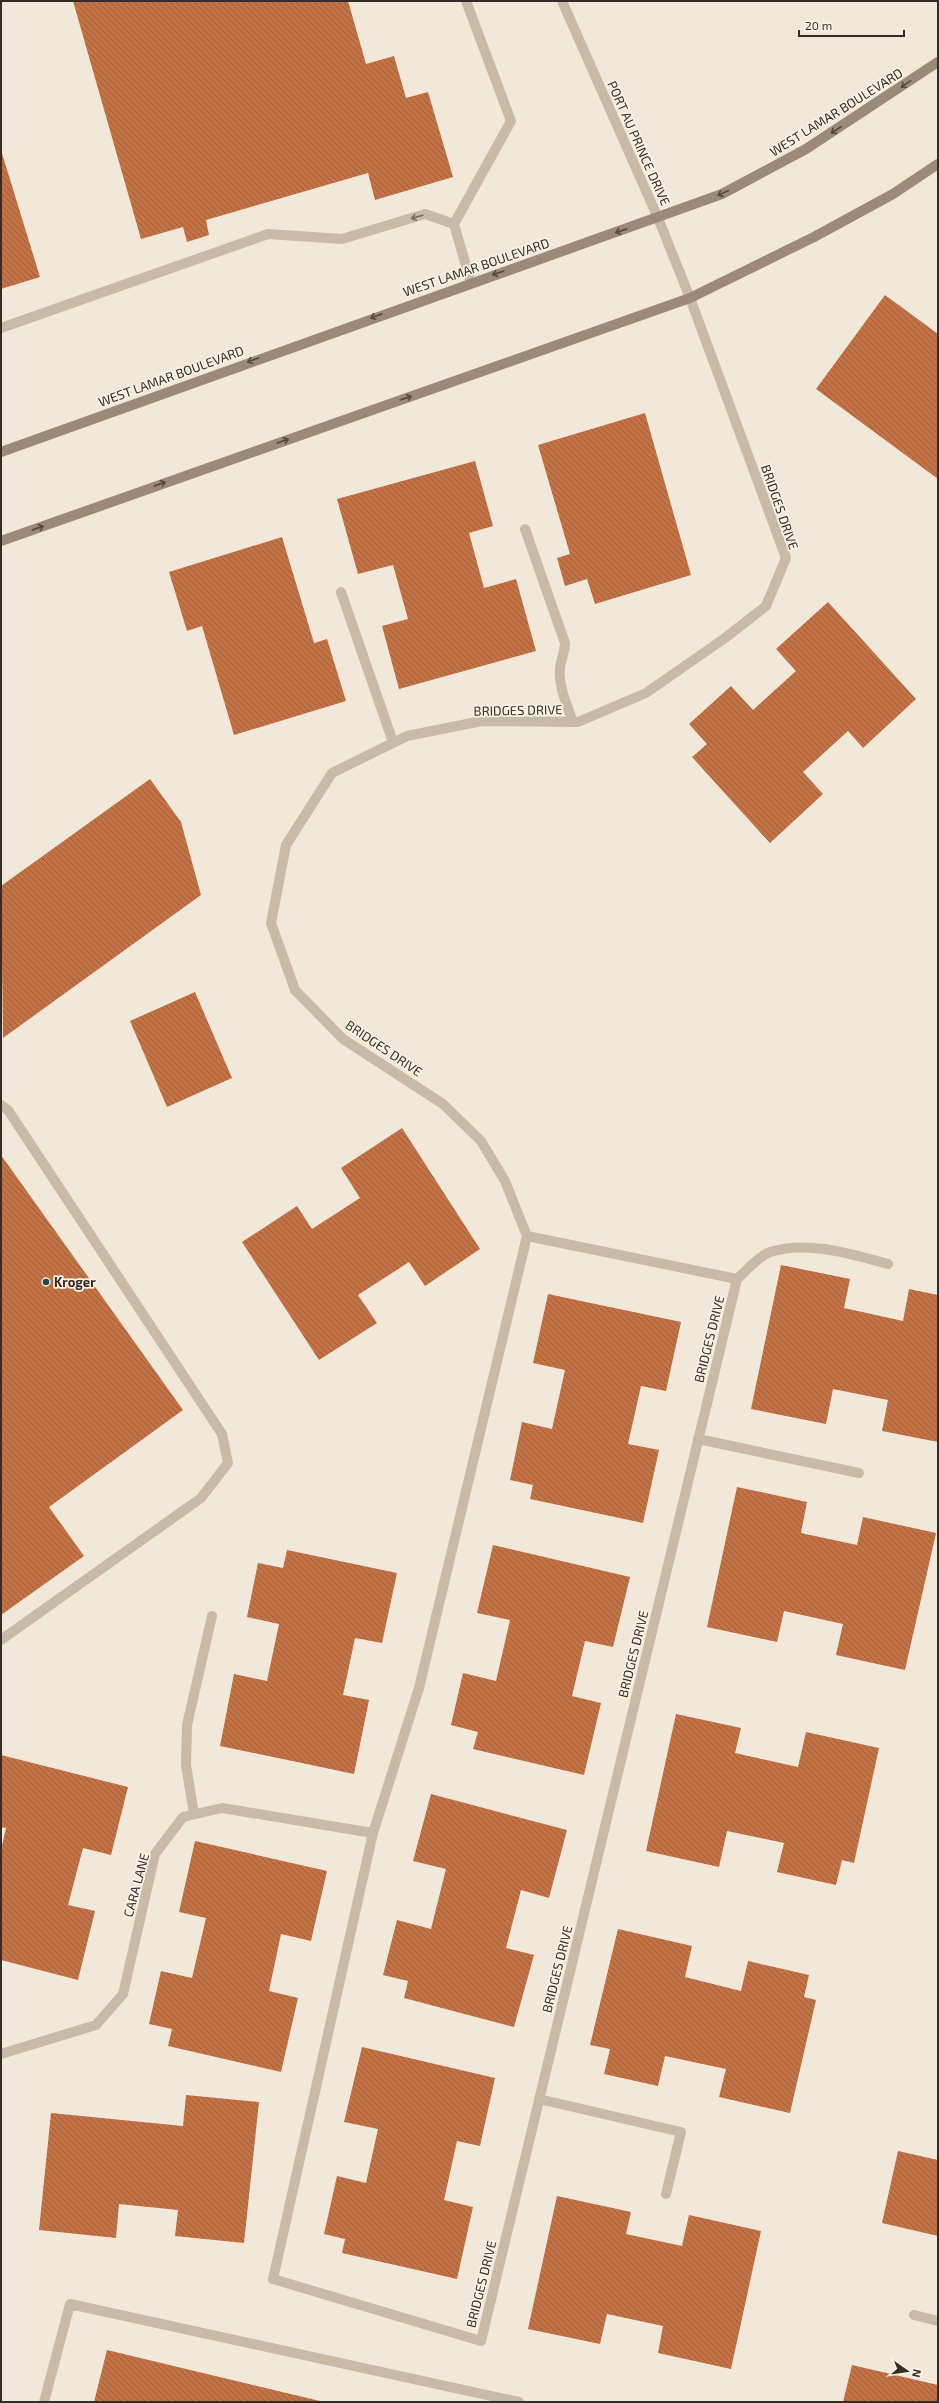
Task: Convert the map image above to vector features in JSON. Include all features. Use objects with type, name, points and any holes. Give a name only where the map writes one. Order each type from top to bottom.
[{"type":"main road","name":"WEST LAMAR BOULEVARD","points":[[1,452],[722,194],[806,149],[938,62]]},
{"type":"main road","points":[[1,541],[690,298],[814,237],[893,194],[938,164]]},
{"type":"street","points":[[466,1],[511,121],[454,224],[471,283]]},
{"type":"street","name":"PORT AU PRINCE DRIVE","points":[[562,1],[658,218],[690,298]]},
{"type":"street","points":[[1,328],[268,234],[342,239],[425,214],[454,224]]},
{"type":"street","name":"BRIDGES DRIVE","points":[[527,1236],[737,1279],[481,2342],[273,2279],[373,1832],[419,1688],[527,1236],[504,1181],[481,1140],[443,1104],[343,1039],[295,990],[271,924],[286,845],[332,772],[407,736],[482,720],[578,722],[646,693],[725,638],[766,606],[786,558],[690,298]]},
{"type":"street","points":[[525,529],[565,643],[564,654],[560,667],[561,684],[573,722]]},
{"type":"street","points":[[341,592],[393,742]]},
{"type":"street","points":[[1,1105],[8,1110],[222,1434],[228,1463],[201,1498],[1,1640]]},
{"type":"street","points":[[737,1279],[769,1253],[805,1247],[857,1255],[888,1264]]},
{"type":"street","points":[[698,1439],[858,1473]]},
{"type":"street","points":[[194,1814],[186,1765],[187,1725],[212,1616]]},
{"type":"street","name":"CARA LANE","points":[[1,2054],[96,2025],[123,1994],[155,1854],[183,1816],[222,1808],[373,1832]]},
{"type":"street","points":[[539,2099],[681,2132],[666,2194]]},
{"type":"street","points":[[44,2402],[70,2304],[519,2402]]},
{"type":"street","points":[[914,2315],[938,2321]]},
{"type":"building","points":[[73,1],[348,1],[366,64],[394,56],[406,98],[428,92],[453,177],[375,200],[368,173],[206,220],[209,235],[187,242],[183,227],[141,239]]},
{"type":"building","points":[[1,150],[40,277],[1,289]]},
{"type":"building","points":[[885,295],[938,334],[938,479],[816,389]]},
{"type":"building","points":[[645,413],[691,575],[595,604],[587,579],[565,586],[557,558],[570,554],[538,445]]},
{"type":"building","points":[[475,461],[493,526],[469,533],[484,588],[516,579],[536,651],[399,689],[382,626],[408,619],[393,565],[358,574],[337,499]]},
{"type":"building","points":[[282,537],[314,643],[327,639],[346,701],[234,735],[202,626],[187,631],[169,572]]},
{"type":"building","points":[[828,602],[916,699],[863,748],[848,731],[803,772],[823,794],[770,843],[692,757],[707,744],[689,724],[731,686],[753,710],[796,671],[776,649]]},
{"type":"building","points":[[150,779],[181,822],[201,895],[3,1038],[1,886]]},
{"type":"building","points":[[195,992],[232,1078],[167,1107],[130,1021]]},
{"type":"building","points":[[402,1128],[480,1249],[425,1286],[409,1262],[358,1295],[377,1323],[319,1360],[242,1242],[297,1206],[312,1229],[360,1198],[341,1168]]},
{"type":"building","name":"Kroger","points":[[1,1155],[183,1410],[49,1507],[84,1556],[1,1615]]},
{"type":"building","points":[[781,1265],[850,1279],[844,1308],[903,1321],[909,1289],[938,1295],[938,1442],[882,1431],[888,1400],[833,1389],[826,1424],[751,1409]]},
{"type":"building","points":[[548,1294],[681,1322],[666,1391],[641,1386],[628,1444],[659,1450],[643,1523],[530,1499],[533,1485],[510,1480],[522,1422],[552,1429],[565,1370],[533,1363]]},
{"type":"building","points":[[737,1487],[807,1502],[801,1533],[857,1545],[863,1517],[936,1533],[905,1670],[836,1655],[843,1624],[784,1611],[777,1642],[707,1627]]},
{"type":"building","points":[[493,1545],[630,1577],[613,1647],[585,1641],[572,1696],[601,1703],[584,1775],[473,1749],[478,1732],[451,1725],[463,1673],[496,1681],[510,1620],[477,1613]]},
{"type":"building","points":[[287,1550],[397,1573],[382,1643],[355,1638],[343,1695],[369,1700],[354,1774],[220,1746],[234,1674],[267,1681],[279,1624],[247,1617],[258,1563],[283,1568]]},
{"type":"building","points":[[676,1714],[741,1728],[735,1753],[798,1767],[806,1732],[879,1748],[854,1863],[842,1860],[836,1885],[777,1872],[784,1843],[727,1831],[719,1867],[646,1851]]},
{"type":"building","points":[[1,1755],[128,1787],[111,1855],[83,1848],[68,1905],[95,1911],[78,1980],[1,1960],[1,1850],[6,1828],[1,1827]]},
{"type":"building","points":[[431,1794],[567,1830],[549,1898],[521,1890],[506,1948],[534,1955],[514,2027],[404,1998],[408,1981],[383,1975],[397,1920],[431,1929],[446,1869],[413,1861]]},
{"type":"building","points":[[195,1841],[327,1871],[311,1941],[281,1934],[269,1991],[298,1998],[281,2072],[168,2046],[172,2029],[149,2024],[161,1971],[192,1978],[206,1918],[179,1912]]},
{"type":"building","points":[[618,1929],[692,1946],[685,1977],[741,1991],[748,1961],[809,1975],[804,1997],[816,2000],[790,2113],[719,2097],[726,2069],[665,2056],[658,2086],[604,2074],[610,2049],[590,2045]]},
{"type":"building","points":[[362,2047],[495,2078],[480,2146],[457,2141],[444,2200],[473,2207],[457,2279],[342,2253],[345,2239],[324,2234],[337,2176],[366,2183],[378,2129],[344,2122]]},
{"type":"building","points":[[186,2095],[259,2102],[244,2243],[175,2236],[178,2210],[119,2204],[116,2238],[39,2230],[51,2113],[183,2126]]},
{"type":"building","points":[[898,2151],[938,2160],[938,2236],[882,2223]]},
{"type":"building","points":[[557,2196],[631,2212],[626,2234],[682,2246],[689,2215],[761,2231],[731,2369],[658,2353],[663,2326],[607,2314],[600,2344],[528,2329]]},
{"type":"building","points":[[107,2350],[320,2401],[320,2402],[94,2402]]},
{"type":"building","points":[[852,2365],[938,2385],[938,2402],[843,2402]]},
{"type":"place","name":"Kroger","points":[[46,1282]]}]
